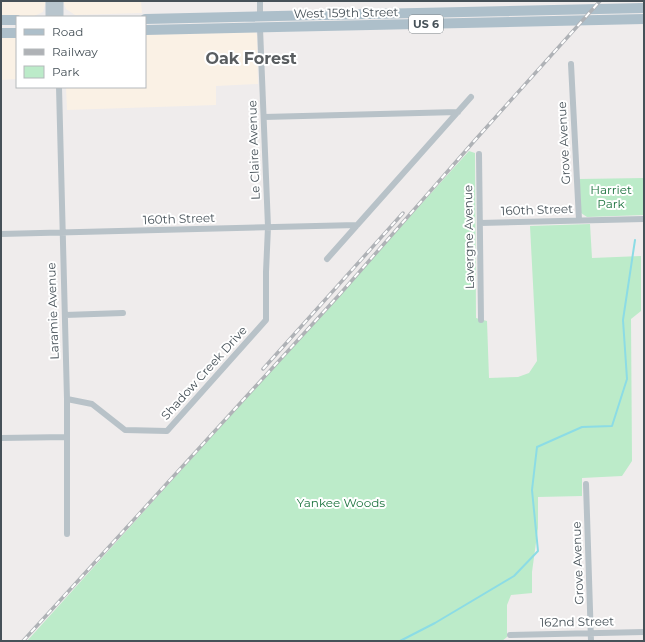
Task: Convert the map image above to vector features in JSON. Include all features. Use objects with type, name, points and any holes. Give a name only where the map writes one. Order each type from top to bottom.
[{"type":"main road","name":"West 159th Street","points":[[146,19],[644,8]]},
{"type":"main road","name":"West 159th Street","points":[[146,30],[644,19]]},
{"type":"main road","points":[[1,20],[16,20]]},
{"type":"main road","points":[[1,33],[16,33]]},
{"type":"street","points":[[50,1],[50,16]]},
{"type":"street","points":[[59,1],[59,16]]},
{"type":"street","points":[[260,1],[260,17]]},
{"type":"street","name":"Le Claire Avenue","points":[[260,28],[268,227],[266,272]]},
{"type":"street","name":"Grove Avenue","points":[[571,64],[579,220]]},
{"type":"street","name":"Laramie Avenue","points":[[59,88],[67,399],[67,534]]},
{"type":"street","points":[[327,259],[471,97]]},
{"type":"street","points":[[264,117],[458,112]]},
{"type":"street","name":"Lavergne Avenue","points":[[479,154],[481,320]]},
{"type":"street","name":"160th Street","points":[[480,223],[644,219]]},
{"type":"street","name":"160th Street","points":[[1,234],[357,225]]},
{"type":"street","name":"Shadow Creek Drive","points":[[67,399],[92,404],[125,430],[167,431],[266,320],[266,272]]},
{"type":"street","points":[[65,315],[123,313]]},
{"type":"street","points":[[1,438],[67,437]]},
{"type":"street","name":"Grove Avenue","points":[[586,484],[591,641]]},
{"type":"street","name":"162nd Street","points":[[510,635],[644,632]]},
{"type":"shaded area","points":[[1,1],[46,1],[43,12],[34,16],[1,17]]},
{"type":"shaded area","points":[[63,1],[141,1],[142,13],[75,15],[66,9]]},
{"type":"shaded area","points":[[255,32],[257,35],[258,84],[216,86],[216,105],[67,110],[66,88],[146,88],[146,34]]},
{"type":"shaded area","points":[[1,37],[16,37],[16,79],[1,80]]},
{"type":"green space","name":"Yankee Woods","points":[[469,151],[475,153],[476,318],[487,321],[489,378],[518,377],[529,373],[537,361],[530,226],[590,224],[592,258],[641,256],[641,311],[631,319],[632,461],[622,476],[582,478],[582,496],[538,497],[538,528],[532,572],[532,593],[511,595],[507,605],[507,637],[502,641],[27,641]]},
{"type":"green space","name":"Harriet Park","points":[[644,178],[644,215],[587,217],[581,213],[579,179]]},
{"type":"waterway","points":[[400,641],[435,623],[514,576],[538,551],[532,490],[537,447],[582,427],[612,426],[627,379],[623,320],[635,240]]},
{"type":"railway","points":[[23,641],[340,294],[600,1]]},
{"type":"railway","points":[[263,369],[403,213]]},
{"type":"district","name":"Oak Forest","points":[[251,58]]}]
